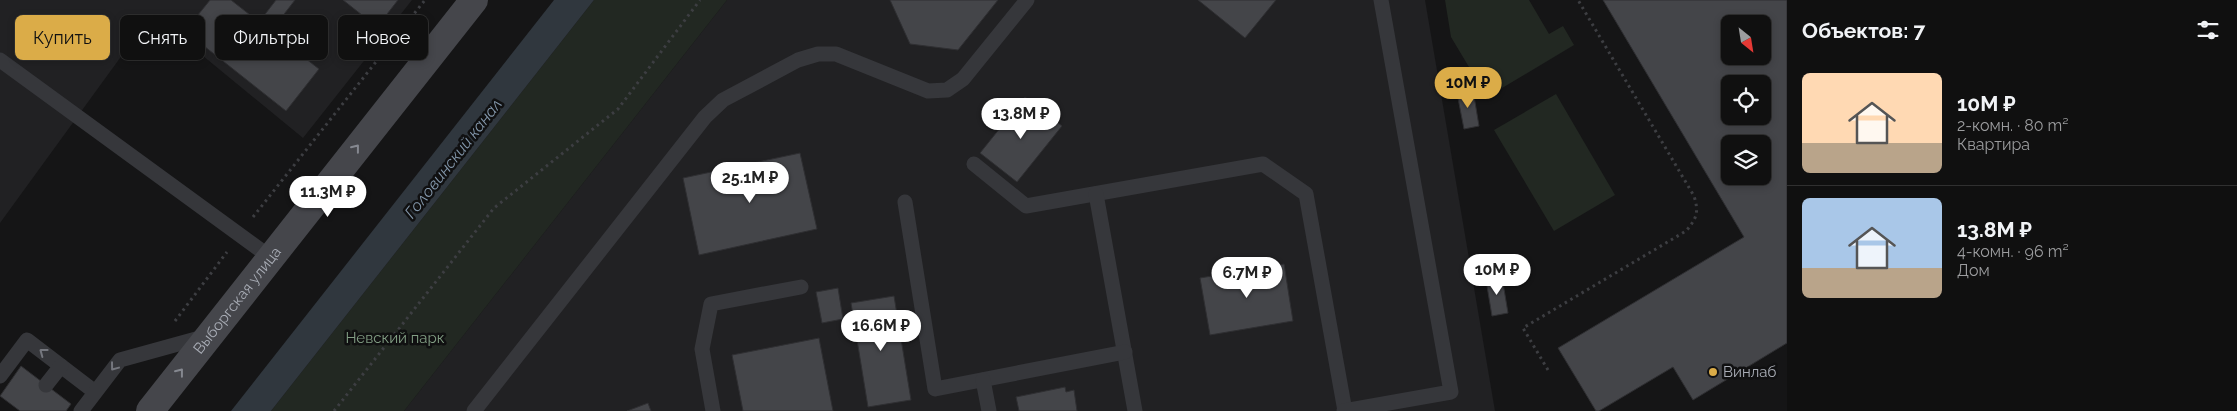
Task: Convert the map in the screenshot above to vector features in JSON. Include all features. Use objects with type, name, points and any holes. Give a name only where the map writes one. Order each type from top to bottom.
[{"type":"street","name":"Выборгская улица","points":[[150,411],[474,0]]},
{"type":"lane","points":[[474,411],[705,117],[723,100],[798,60],[828,53],[836,54],[928,91],[947,90],[963,79],[1027,0]]},
{"type":"lane","points":[[974,164],[1026,206],[1263,164],[1306,194],[1345,411],[1451,392],[1381,0]]},
{"type":"lane","points":[[0,60],[270,257]]},
{"type":"lane","points":[[1096,194],[1135,411]]},
{"type":"lane","points":[[905,202],[935,389],[1125,352]]},
{"type":"lane","points":[[714,411],[702,349],[711,304],[801,287]]},
{"type":"lane","points":[[81,411],[120,360],[208,336]]},
{"type":"lane","points":[[0,376],[27,340],[95,392]]},
{"type":"lane","points":[[46,385],[61,366]]},
{"type":"lane","points":[[983,380],[989,411]]},
{"type":"path","points":[[240,234],[425,0]]},
{"type":"path","points":[[334,411],[494,208],[618,109],[700,0]]},
{"type":"path","points":[[1548,370],[1523,328],[1686,230],[1695,220],[1698,209],[1694,196],[1578,0]]},
{"type":"shaded area","points":[[0,0],[412,0],[400,15],[338,15],[338,60],[365,60],[303,138],[205,58],[205,15],[120,15],[120,58],[0,223]]},
{"type":"shaded area","points":[[727,0],[1425,0],[1495,411],[404,411]]},
{"type":"green space","name":"Невский парк","points":[[594,0],[727,0],[404,411],[271,411]]},
{"type":"green space","points":[[1445,0],[1529,0],[1549,34],[1563,26],[1574,45],[1487,97],[1451,37]]},
{"type":"green space","points":[[1556,94],[1615,195],[1554,231],[1494,130]]},
{"type":"water","name":"Головинский канал","points":[[554,0],[594,0],[271,411],[231,411]]},
{"type":"building","points":[[210,0],[231,0],[250,15],[215,15],[215,55],[205,47],[205,15],[198,15]]},
{"type":"building","points":[[276,0],[295,0],[283,15],[264,15]]},
{"type":"building","points":[[343,0],[398,0],[386,15],[362,15]]},
{"type":"building","points":[[890,0],[998,0],[958,50],[910,44]]},
{"type":"building","points":[[1198,0],[1276,0],[1245,38]]},
{"type":"building","points":[[1603,0],[1787,0],[1787,343],[1693,400],[1673,367],[1599,411],[1596,411],[1558,348],[1744,237]]},
{"type":"building","points":[[222,60],[308,60],[319,69],[286,111]]},
{"type":"building","points":[[1473,90],[1479,126],[1464,129],[1457,93]]},
{"type":"building","points":[[1025,97],[1062,126],[1017,182],[980,153]]},
{"type":"building","points":[[800,153],[817,229],[699,255],[683,178]]},
{"type":"building","points":[[1284,264],[1293,321],[1210,335],[1200,278]]},
{"type":"building","points":[[1502,277],[1508,313],[1492,316],[1486,280]]},
{"type":"building","points":[[838,288],[843,319],[822,323],[816,292]]},
{"type":"building","points":[[894,296],[911,400],[868,407],[851,303]]},
{"type":"building","points":[[819,338],[833,411],[743,411],[732,355]]},
{"type":"building","points":[[21,366],[71,404],[66,411],[20,411],[0,396]]},
{"type":"building","points":[[1065,387],[1066,392],[1074,390],[1077,411],[1019,411],[1016,397]]},
{"type":"building","points":[[648,403],[651,411],[627,411]]},
{"type":"place","name":"Винлаб","points":[[1713,372]]}]
